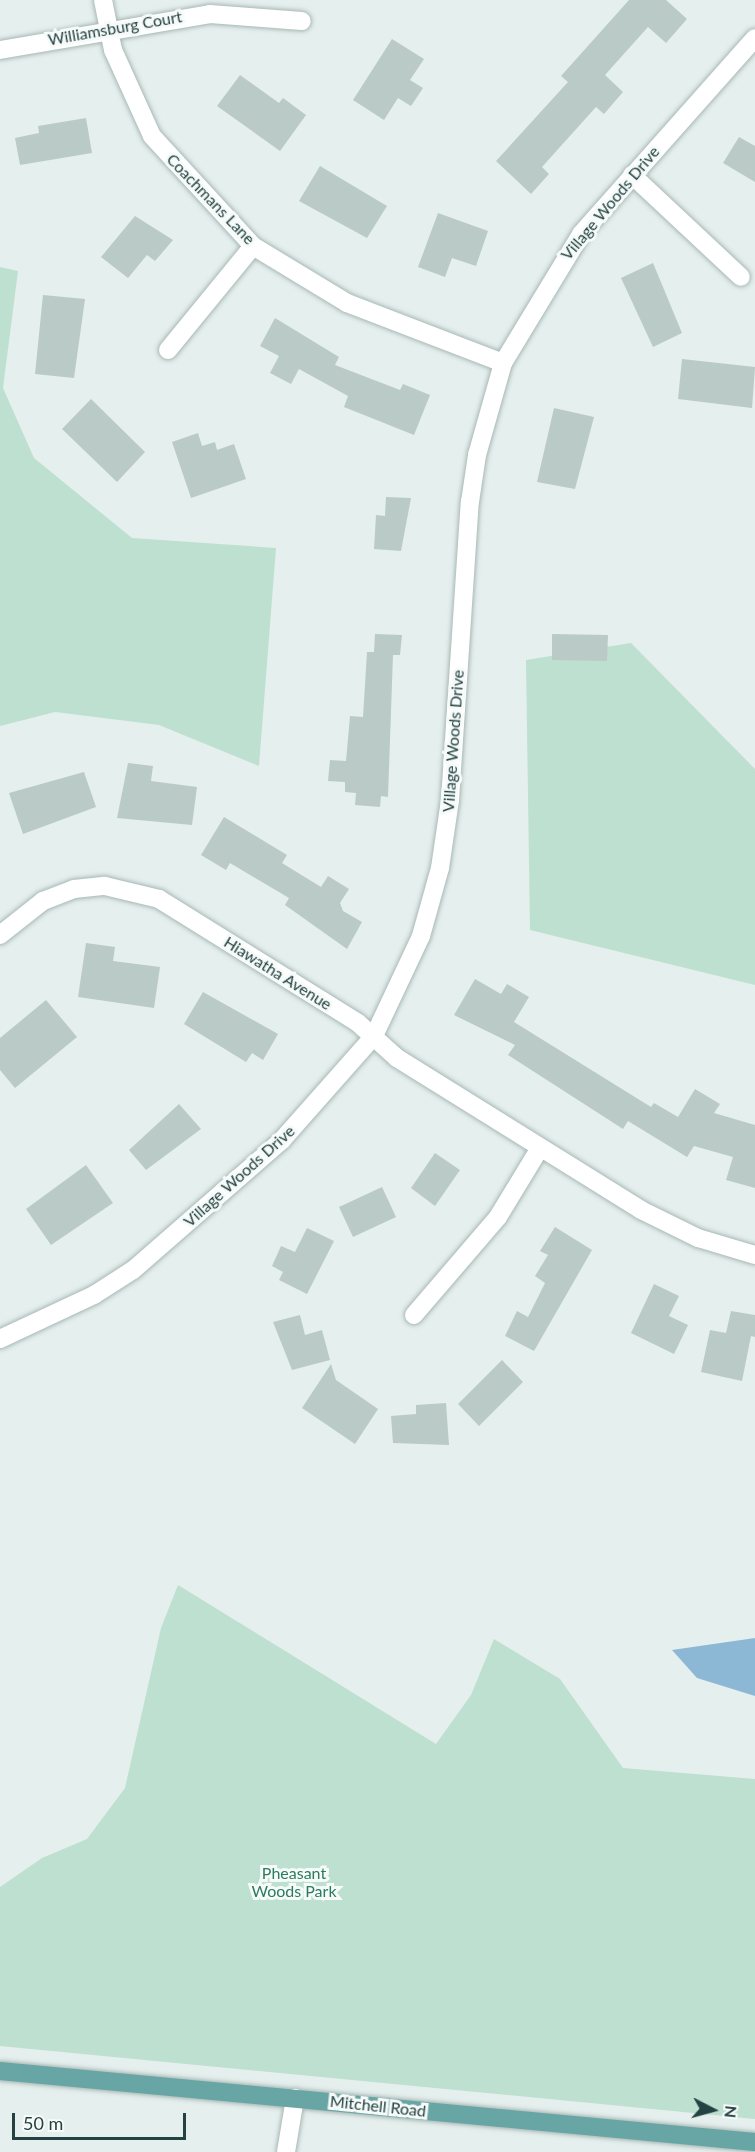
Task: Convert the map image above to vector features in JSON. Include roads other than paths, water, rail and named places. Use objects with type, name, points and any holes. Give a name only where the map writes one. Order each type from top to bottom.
[{"type":"main road","name":"Mitchell Road","points":[[0,2071],[755,2142]]},
{"type":"street","name":"Coachmans Lane","points":[[103,0],[108,29],[130,94],[152,136],[253,246],[347,303],[503,363]]},
{"type":"street","name":"Williamsburg Court","points":[[0,50],[108,29],[210,14],[302,21]]},
{"type":"street","name":"Village Woods Drive","points":[[0,1339],[94,1295],[133,1270],[282,1140],[374,1036],[421,936],[440,868],[450,800],[470,502],[477,455],[503,363],[549,279],[632,175],[755,38]]},
{"type":"street","points":[[632,175],[741,277]]},
{"type":"street","points":[[168,350],[253,246]]},
{"type":"street","name":"Hiawatha Avenue","points":[[0,935],[43,901],[74,889],[132,889],[159,899],[374,1036],[398,1058],[540,1148],[663,1222],[755,1255]]},
{"type":"street","points":[[414,1315],[498,1217],[540,1148]]},
{"type":"street","points":[[286,2152],[295,2098]]},
{"type":"water","points":[[755,1638],[755,1696],[697,1678],[672,1650]]},
{"type":"park label","name":"Pheasant Woods Park","points":[[294,1882]]}]
